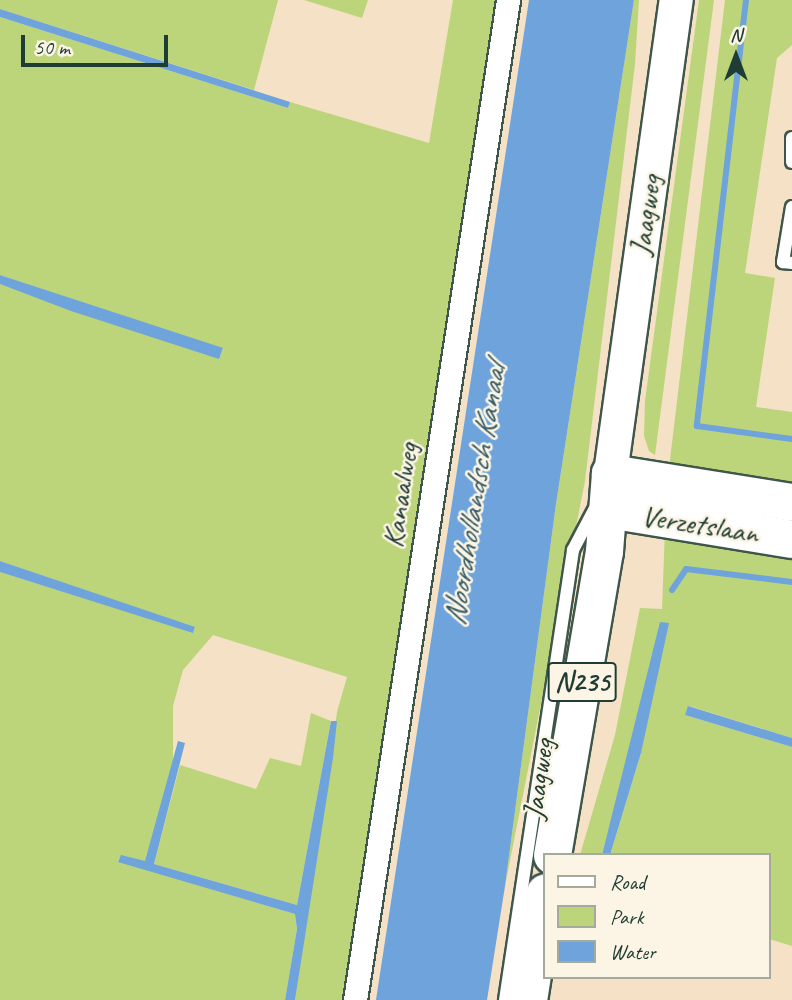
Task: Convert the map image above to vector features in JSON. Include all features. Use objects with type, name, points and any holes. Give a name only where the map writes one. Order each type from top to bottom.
[{"type":"main road","name":"Jaagweg","points":[[552,853],[599,515],[610,473],[676,0]]},
{"type":"main road","name":"Verzetslaan","points":[[610,473],[792,502]]},
{"type":"main road","name":"Verzetslaan","points":[[599,515],[792,538]]},
{"type":"main road","points":[[528,1000],[544,898]]},
{"type":"street","name":"Kanaalweg","points":[[355,1000],[508,0]]},
{"type":"lane","points":[[792,138],[792,162]]},
{"type":"lane","points":[[792,207],[789,206],[783,262],[792,263]]},
{"type":"lane","name":"Jaagweg","points":[[505,1000],[573,550],[599,515]]},
{"type":"green space","points":[[0,0],[278,0],[254,90],[0,9]]},
{"type":"green space","points":[[304,0],[368,0],[362,18]]},
{"type":"green space","points":[[453,0],[514,0],[348,1000],[295,1000],[337,712],[347,677],[213,635],[183,670],[173,706],[173,763],[145,862],[121,856],[118,861],[295,914],[297,929],[285,1000],[0,1000],[0,572],[193,632],[195,628],[0,561],[0,284],[219,358],[223,349],[0,275],[0,17],[288,108],[290,102],[429,143]]},
{"type":"green space","points":[[634,0],[639,0],[635,64],[585,481],[505,886],[556,504]]},
{"type":"green space","points":[[699,0],[714,0],[655,455],[649,451],[644,436],[645,401]]},
{"type":"green space","points":[[725,0],[792,0],[792,45],[777,58],[745,273],[775,278],[756,407],[792,412],[792,491],[669,468]]},
{"type":"green space","points":[[665,529],[792,546],[792,738],[689,706],[685,715],[792,747],[792,946],[771,940],[771,853],[611,853],[641,753],[630,750],[603,853],[581,853],[615,735],[640,608],[662,609]]},
{"type":"green space","points":[[311,713],[331,721],[297,905],[154,864],[180,765],[256,789],[270,758],[301,766]]},
{"type":"water","name":"Noordhollandsch Kanaal","points":[[529,0],[634,0],[556,504],[505,886],[487,1000],[376,1000]]},
{"type":"water","points":[[0,9],[290,102],[288,108],[0,17]]},
{"type":"water","points":[[0,275],[223,348],[219,359],[71,311],[0,284]]},
{"type":"water","points":[[0,561],[195,627],[193,633],[0,572]]},
{"type":"water","points":[[660,622],[669,623],[641,753],[611,853],[602,853]]},
{"type":"water","points":[[688,706],[792,738],[792,747],[685,715]]},
{"type":"water","points":[[331,721],[337,721],[333,758],[295,1000],[285,1000],[297,929],[295,914],[118,862],[121,855],[145,861],[178,741],[185,743],[154,864],[297,905]]},
{"type":"waterway","points":[[746,0],[697,426],[792,439]]},
{"type":"waterway","points":[[672,590],[686,569],[792,582]]}]
